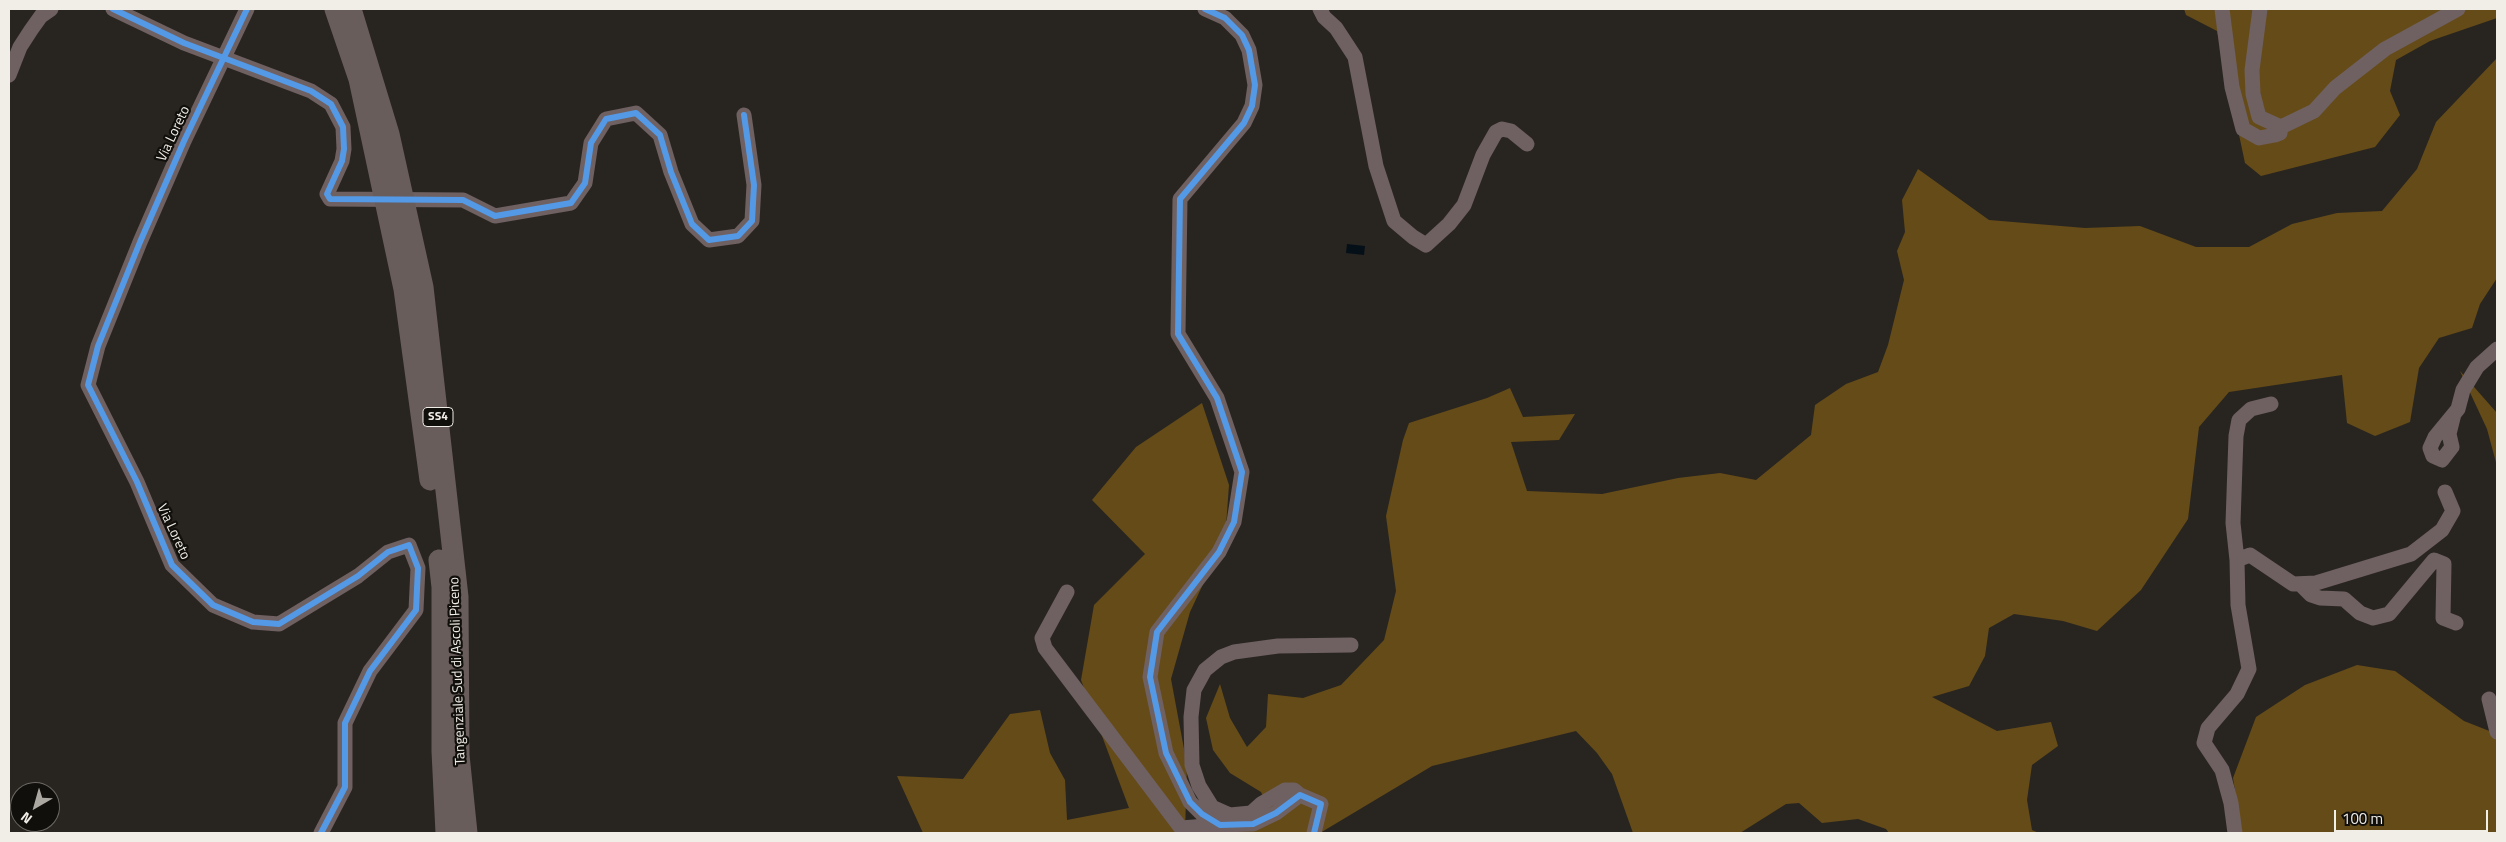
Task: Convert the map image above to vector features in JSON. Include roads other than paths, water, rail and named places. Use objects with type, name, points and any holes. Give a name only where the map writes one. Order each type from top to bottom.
[{"type":"highway","name":"Tangenziale Sud di Ascoli Piceno","points":[[334,9],[359,79],[372,134],[404,288],[422,415],[442,587],[442,750],[446,833]]},
{"type":"highway","name":"Tangenziale Sud di Ascoli Piceno","points":[[352,9],[390,134],[423,287],[458,597],[459,755],[467,833]]},
{"type":"street","points":[[9,75],[14,45],[41,16],[51,9]]},
{"type":"street","points":[[113,9],[184,44],[311,91],[331,104],[340,117],[344,135],[342,161],[327,194],[328,199],[332,200],[463,200],[495,216],[571,202],[585,183],[591,143],[606,119],[636,113],[660,135],[671,172],[692,224],[709,240],[738,236],[752,222],[754,185],[744,115]]},
{"type":"street","points":[[1205,9],[1225,18],[1242,35],[1249,50],[1254,86],[1252,106],[1244,123],[1180,199],[1178,334],[1217,398],[1242,472],[1234,522],[1220,552],[1157,632],[1150,677],[1166,753],[1190,802],[1202,814],[1220,825]]},
{"type":"street","points":[[1320,9],[1324,17],[1336,28],[1354,57],[1376,166],[1394,221],[1413,237],[1426,245],[1449,224],[1464,205],[1483,155],[1496,132],[1502,129],[1511,131],[1527,144]]},
{"type":"street","points":[[2222,9],[2232,88],[2244,129],[2259,138],[2280,133],[2281,127]]},
{"type":"street","points":[[2260,9],[2252,70],[2253,94],[2259,117],[2281,127]]},
{"type":"street","points":[[2281,127],[2314,111],[2335,88],[2384,49],[2458,9]]},
{"type":"street","name":"Via Loreto","points":[[244,14],[184,141],[140,242],[98,346],[88,385],[136,482],[172,565],[212,605],[253,622],[280,624],[358,576],[388,552],[409,545],[418,568],[416,610],[370,671],[345,723],[345,787],[321,833]]},
{"type":"street","points":[[2454,414],[2458,409],[2463,390],[2477,367],[2497,349]]},
{"type":"street","points":[[2235,833],[2231,803],[2222,770],[2204,743],[2208,728],[2237,694],[2249,669],[2238,605],[2237,560],[2233,523],[2236,436],[2239,420],[2251,409],[2271,404]]},
{"type":"street","points":[[2237,560],[2250,555],[2293,584],[2300,584],[2316,583],[2411,554],[2442,530],[2450,518],[2453,511],[2444,492]]},
{"type":"street","points":[[2300,584],[2311,595],[2320,598],[2344,599],[2360,612],[2373,618],[2389,614],[2434,560],[2444,564],[2443,618],[2456,623]]},
{"type":"street","points":[[1067,592],[1042,638],[1045,648],[1181,828],[1253,824],[1276,813],[1300,795]]},
{"type":"street","points":[[1314,833],[1321,804],[1300,795],[1294,790],[1285,790],[1261,804],[1251,813],[1230,815],[1212,807],[1199,786],[1192,764],[1191,717],[1194,690],[1205,670],[1221,656],[1234,652],[1278,646],[1352,645]]},
{"type":"street","points":[[2490,699],[2497,732]]}]
